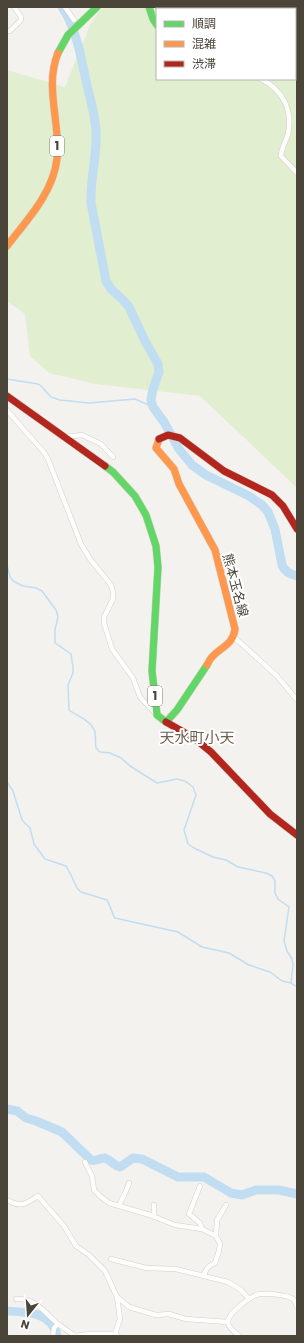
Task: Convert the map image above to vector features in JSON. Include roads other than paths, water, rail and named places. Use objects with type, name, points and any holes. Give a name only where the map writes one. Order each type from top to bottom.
[{"type":"main road","name":"1","points":[[7,246],[44,196],[53,178],[57,153],[53,84],[54,64],[57,54],[77,21],[97,7]]},
{"type":"main road","points":[[149,7],[156,24]]},
{"type":"main road","name":"1","points":[[7,396],[113,472],[126,484],[135,496],[150,523],[156,546],[158,567],[152,671],[157,715],[166,722]]},
{"type":"main road","name":"熊本玉名線","points":[[166,722],[177,710],[212,657],[227,645],[234,637],[236,630],[215,550],[179,484],[174,469],[156,448],[157,442],[160,438],[171,435],[187,442],[209,460],[232,475],[266,491],[282,505],[297,530]]},
{"type":"main road","points":[[166,722],[199,742],[266,810],[297,835]]},
{"type":"street","points":[[7,31],[10,31],[21,20],[20,15],[14,7]]},
{"type":"street","points":[[65,7],[77,21]]},
{"type":"street","points":[[262,80],[273,87],[285,101],[289,112],[288,135],[281,152],[281,156],[290,168],[297,173]]},
{"type":"street","points":[[7,410],[43,450],[48,458],[81,544],[90,559],[111,585],[113,599],[104,617],[104,627],[112,648],[132,678],[140,697],[157,715]]},
{"type":"street","points":[[65,437],[82,434],[101,444],[113,457]]},
{"type":"street","points":[[234,637],[277,676],[297,700]]},
{"type":"street","points":[[85,1162],[92,1176],[94,1190],[109,1203],[175,1225],[202,1229],[216,1236]]},
{"type":"street","points":[[119,1206],[129,1183]]},
{"type":"street","points":[[200,1186],[189,1214],[200,1223],[202,1229]]},
{"type":"street","points":[[7,1200],[20,1205],[25,1204],[38,1196],[64,1226],[76,1246],[89,1255],[104,1271],[117,1296],[129,1307],[156,1315],[169,1314],[186,1319],[228,1322]]},
{"type":"street","points":[[204,1275],[206,1269],[210,1265],[215,1264],[220,1251],[220,1244],[216,1236],[217,1220],[226,1204]]},
{"type":"street","points":[[154,1205],[154,1217]]},
{"type":"street","points":[[111,1259],[146,1268],[176,1269],[204,1275],[228,1282],[241,1290],[249,1299]]},
{"type":"street","points":[[239,1336],[229,1327],[229,1316],[257,1294],[264,1293],[289,1297],[295,1299],[297,1307]]},
{"type":"street","points":[[16,1299],[22,1298],[38,1304],[45,1310],[46,1314],[56,1326],[75,1336],[116,1335],[120,1319],[117,1296]]},
{"type":"street","points":[[53,1336],[56,1326]]},
{"type":"waterway","points":[[62,7],[75,34],[78,44],[95,119],[96,147],[91,187],[91,203],[106,281],[111,289],[129,307],[158,364],[159,372],[151,400],[153,407],[164,422],[179,449],[192,465],[206,475],[249,496],[262,505],[268,512],[275,529],[282,565],[288,572],[297,576]]},
{"type":"waterway","points":[[7,379],[38,384],[51,397],[60,400],[89,403],[135,399],[153,407]]},
{"type":"waterway","points":[[7,565],[10,577],[13,581],[23,586],[36,588],[42,591],[56,610],[58,617],[55,630],[55,643],[71,654],[73,667],[73,673],[68,685],[69,710],[91,725],[95,732],[96,748],[100,752],[110,753],[121,758],[130,766],[157,783],[177,779],[185,781],[193,787],[196,795],[184,830],[188,844],[213,857],[226,860],[238,867],[266,873],[272,876],[275,881],[275,893],[278,899],[289,907],[284,941],[287,951],[292,959],[293,965],[291,983]]},
{"type":"waterway","points":[[7,782],[13,791],[22,820],[30,828],[34,844],[45,859],[66,866],[77,888],[81,892],[107,900],[115,918],[178,932],[202,947],[229,953],[249,965],[270,972],[282,981],[291,983],[297,987]]},
{"type":"waterway","points":[[7,1109],[17,1111],[26,1118],[62,1132],[91,1160],[94,1161],[104,1158],[120,1167],[133,1158],[142,1159],[178,1177],[204,1177],[231,1193],[242,1195],[256,1190],[279,1190],[297,1194]]},
{"type":"waterway","points":[[7,1311],[31,1313],[45,1318],[50,1322],[57,1336]]},
{"type":"district","name":"天水町小天","points":[[197,738]]}]
